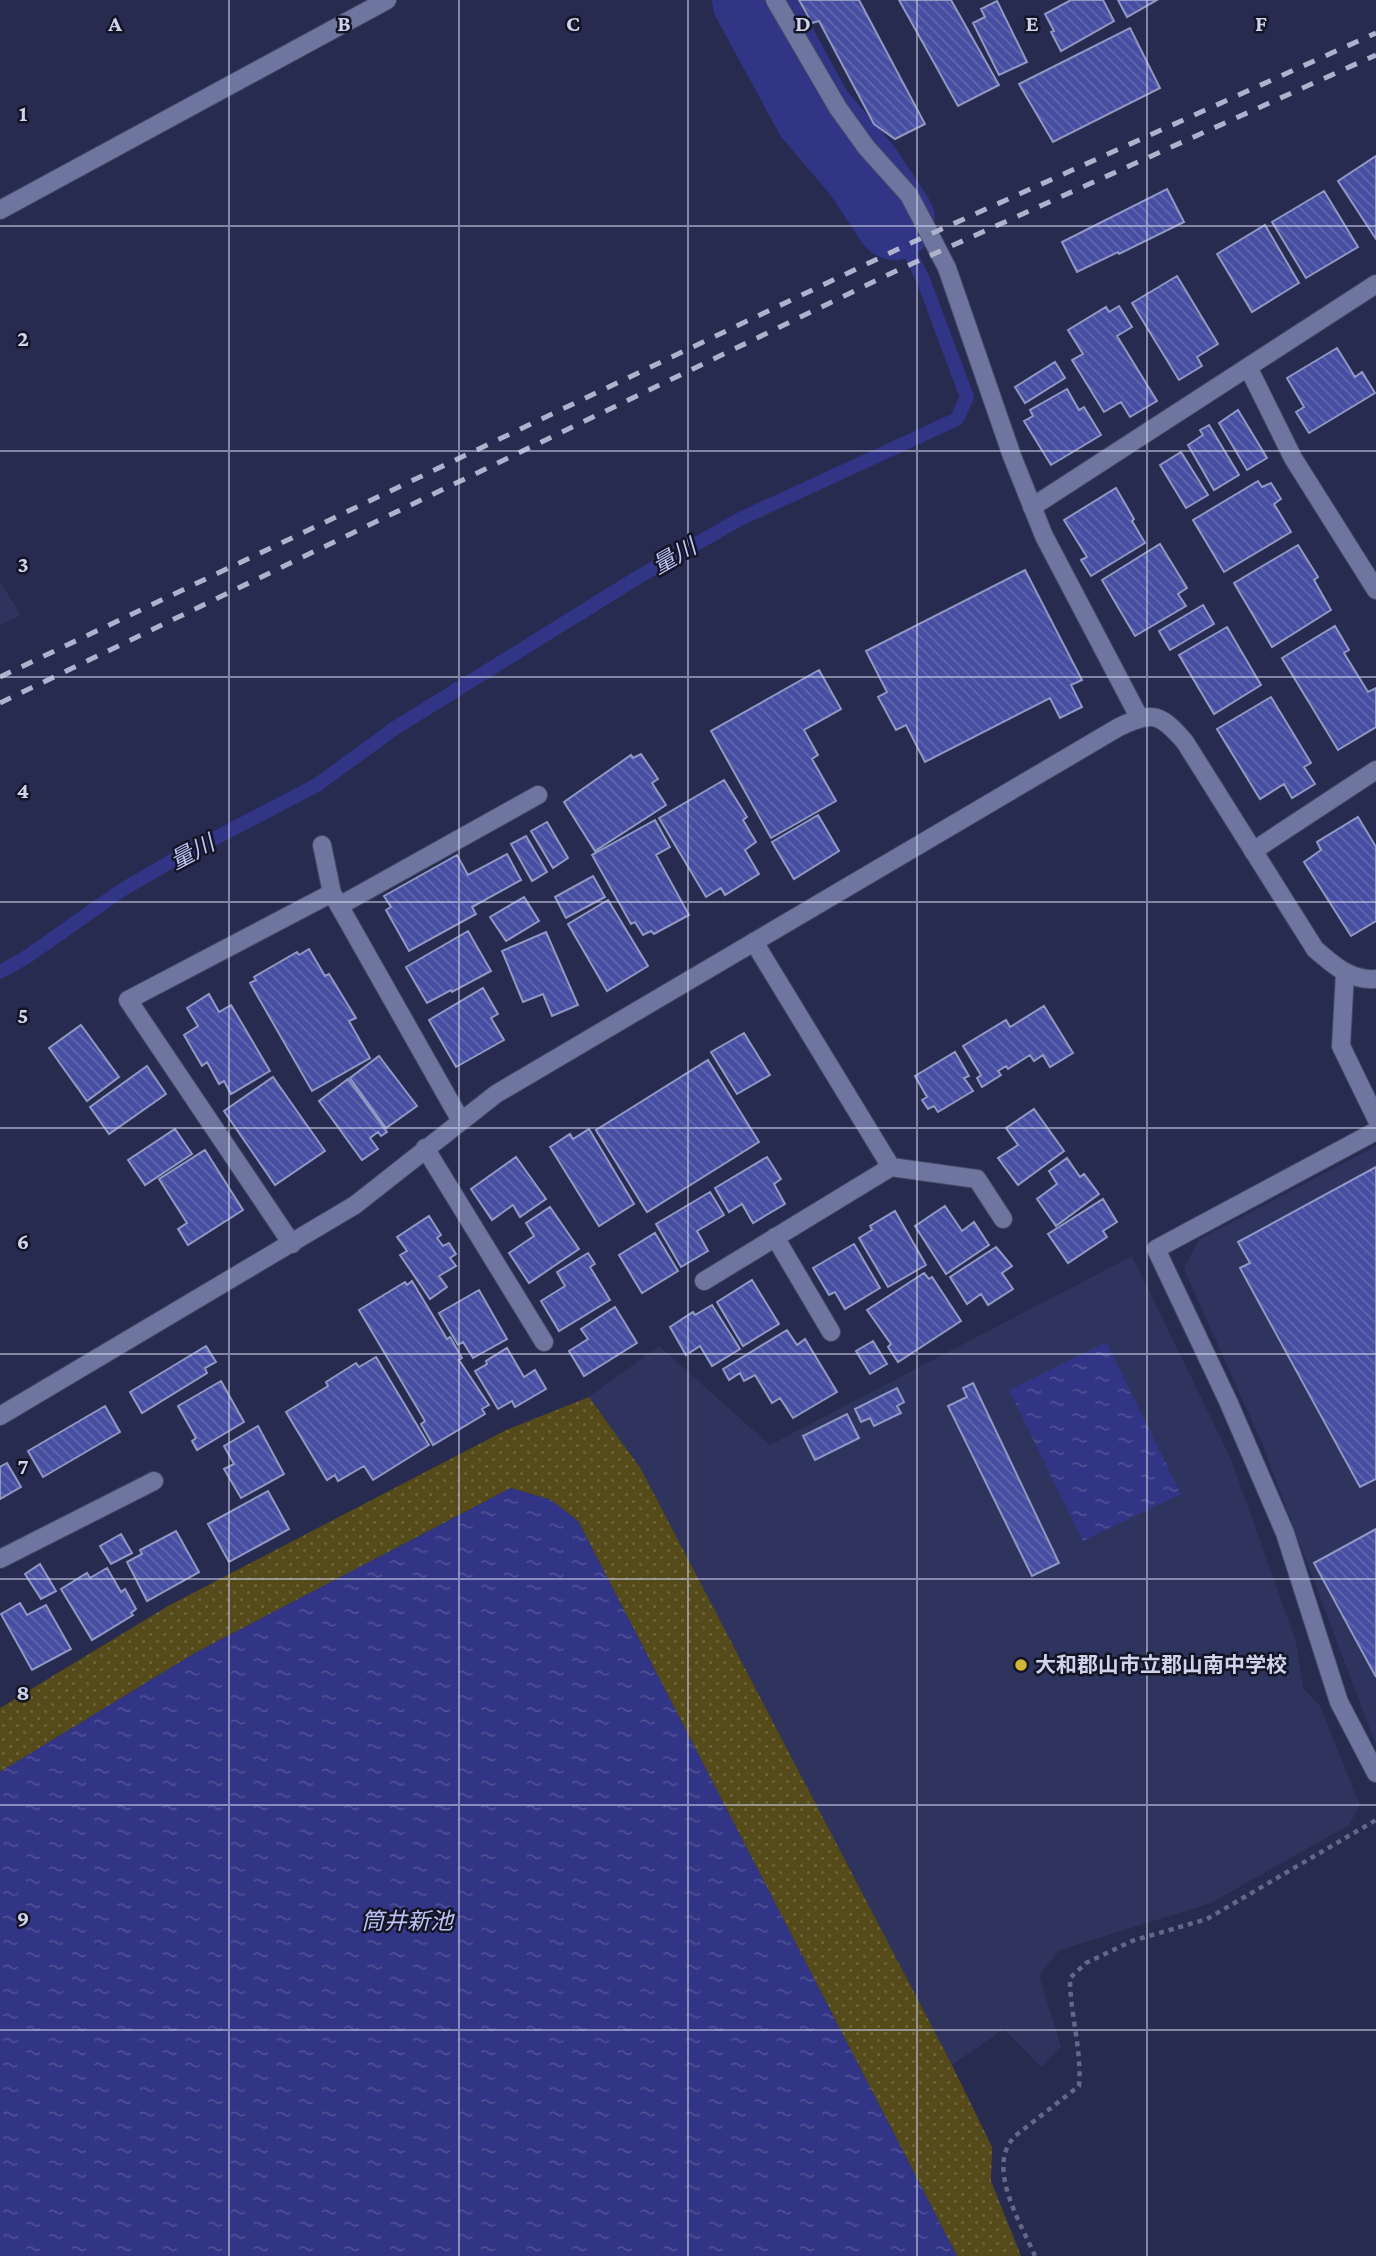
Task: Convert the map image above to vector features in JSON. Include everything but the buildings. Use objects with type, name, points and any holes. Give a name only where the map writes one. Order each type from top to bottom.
[{"type":"street","points":[[0,210],[387,0]]},
{"type":"street","points":[[775,0],[838,108],[866,147],[909,195],[947,268],[994,407],[1044,536],[1139,718]]},
{"type":"street","points":[[1032,507],[1376,284]]},
{"type":"street","points":[[1248,367],[1293,458],[1376,590]]},
{"type":"street","points":[[0,1416],[355,1205],[496,1094],[1119,727],[1139,718],[1156,716],[1170,724],[1185,741],[1315,949],[1346,973],[1363,980],[1376,979]]},
{"type":"street","points":[[1253,851],[1376,771]]},
{"type":"street","points":[[292,1244],[128,1000],[336,900],[537,795]]},
{"type":"street","points":[[323,845],[336,900],[461,1121]]},
{"type":"street","points":[[754,942],[891,1167]]},
{"type":"street","points":[[1346,973],[1341,1046],[1376,1118]]},
{"type":"street","points":[[1376,1131],[1156,1249],[1285,1533],[1339,1702],[1376,1773]]},
{"type":"street","points":[[425,1148],[544,1342]]},
{"type":"street","points":[[704,1281],[891,1167],[977,1179],[1003,1219]]},
{"type":"street","points":[[775,1237],[831,1332]]},
{"type":"street","points":[[0,1559],[154,1481]]},
{"type":"path","points":[[1035,2256],[1004,2181],[1002,2161],[1006,2146],[1015,2136],[1079,2086],[1081,2061],[1070,1997],[1070,1978],[1086,1963],[1132,1941],[1207,1919],[1376,1820]]},
{"type":"shaded area","points":[[0,582],[21,615],[0,625]]},
{"type":"shaded area","name":"大和郡山市立郡山南中学校","points":[[1376,1146],[1376,1745],[1261,1441],[1184,1269],[1198,1240]]},
{"type":"shaded area","name":"大和郡山市立郡山南中学校","points":[[1132,1256],[1231,1459],[1296,1642],[1303,1688],[1320,1706],[1360,1805],[1349,1825],[1211,1903],[1060,1950],[1039,1975],[1061,2047],[1041,2067],[1004,2029],[952,2065],[641,1469],[589,1397],[659,1346],[770,1445]]},
{"type":"shaded area","points":[[589,1397],[641,1469],[952,2065],[992,2147],[991,2181],[1021,2256],[957,2256],[578,1521],[551,1500],[511,1488],[195,1653],[0,1772],[0,1708],[168,1606],[506,1430]]},
{"type":"water","points":[[1106,1342],[1181,1494],[1083,1541],[1009,1390]]},
{"type":"water","name":"筒井新池","points":[[511,1488],[551,1500],[578,1521],[957,2256],[0,2256],[0,1772],[195,1653]]},
{"type":"waterway","name":"量川","points":[[752,0],[814,114],[862,170],[895,220]]},
{"type":"waterway","name":"量川","points":[[0,972],[25,958],[122,890],[317,785],[395,728],[640,576],[740,519],[957,419],[967,397],[924,282],[895,220]]},
{"type":"railway","points":[[0,677],[913,242],[1376,33]]},
{"type":"railway","points":[[0,703],[898,270],[1376,55]]},
{"type":"place","name":"大和郡山市立郡山南中学校","points":[[1021,1665]]}]
